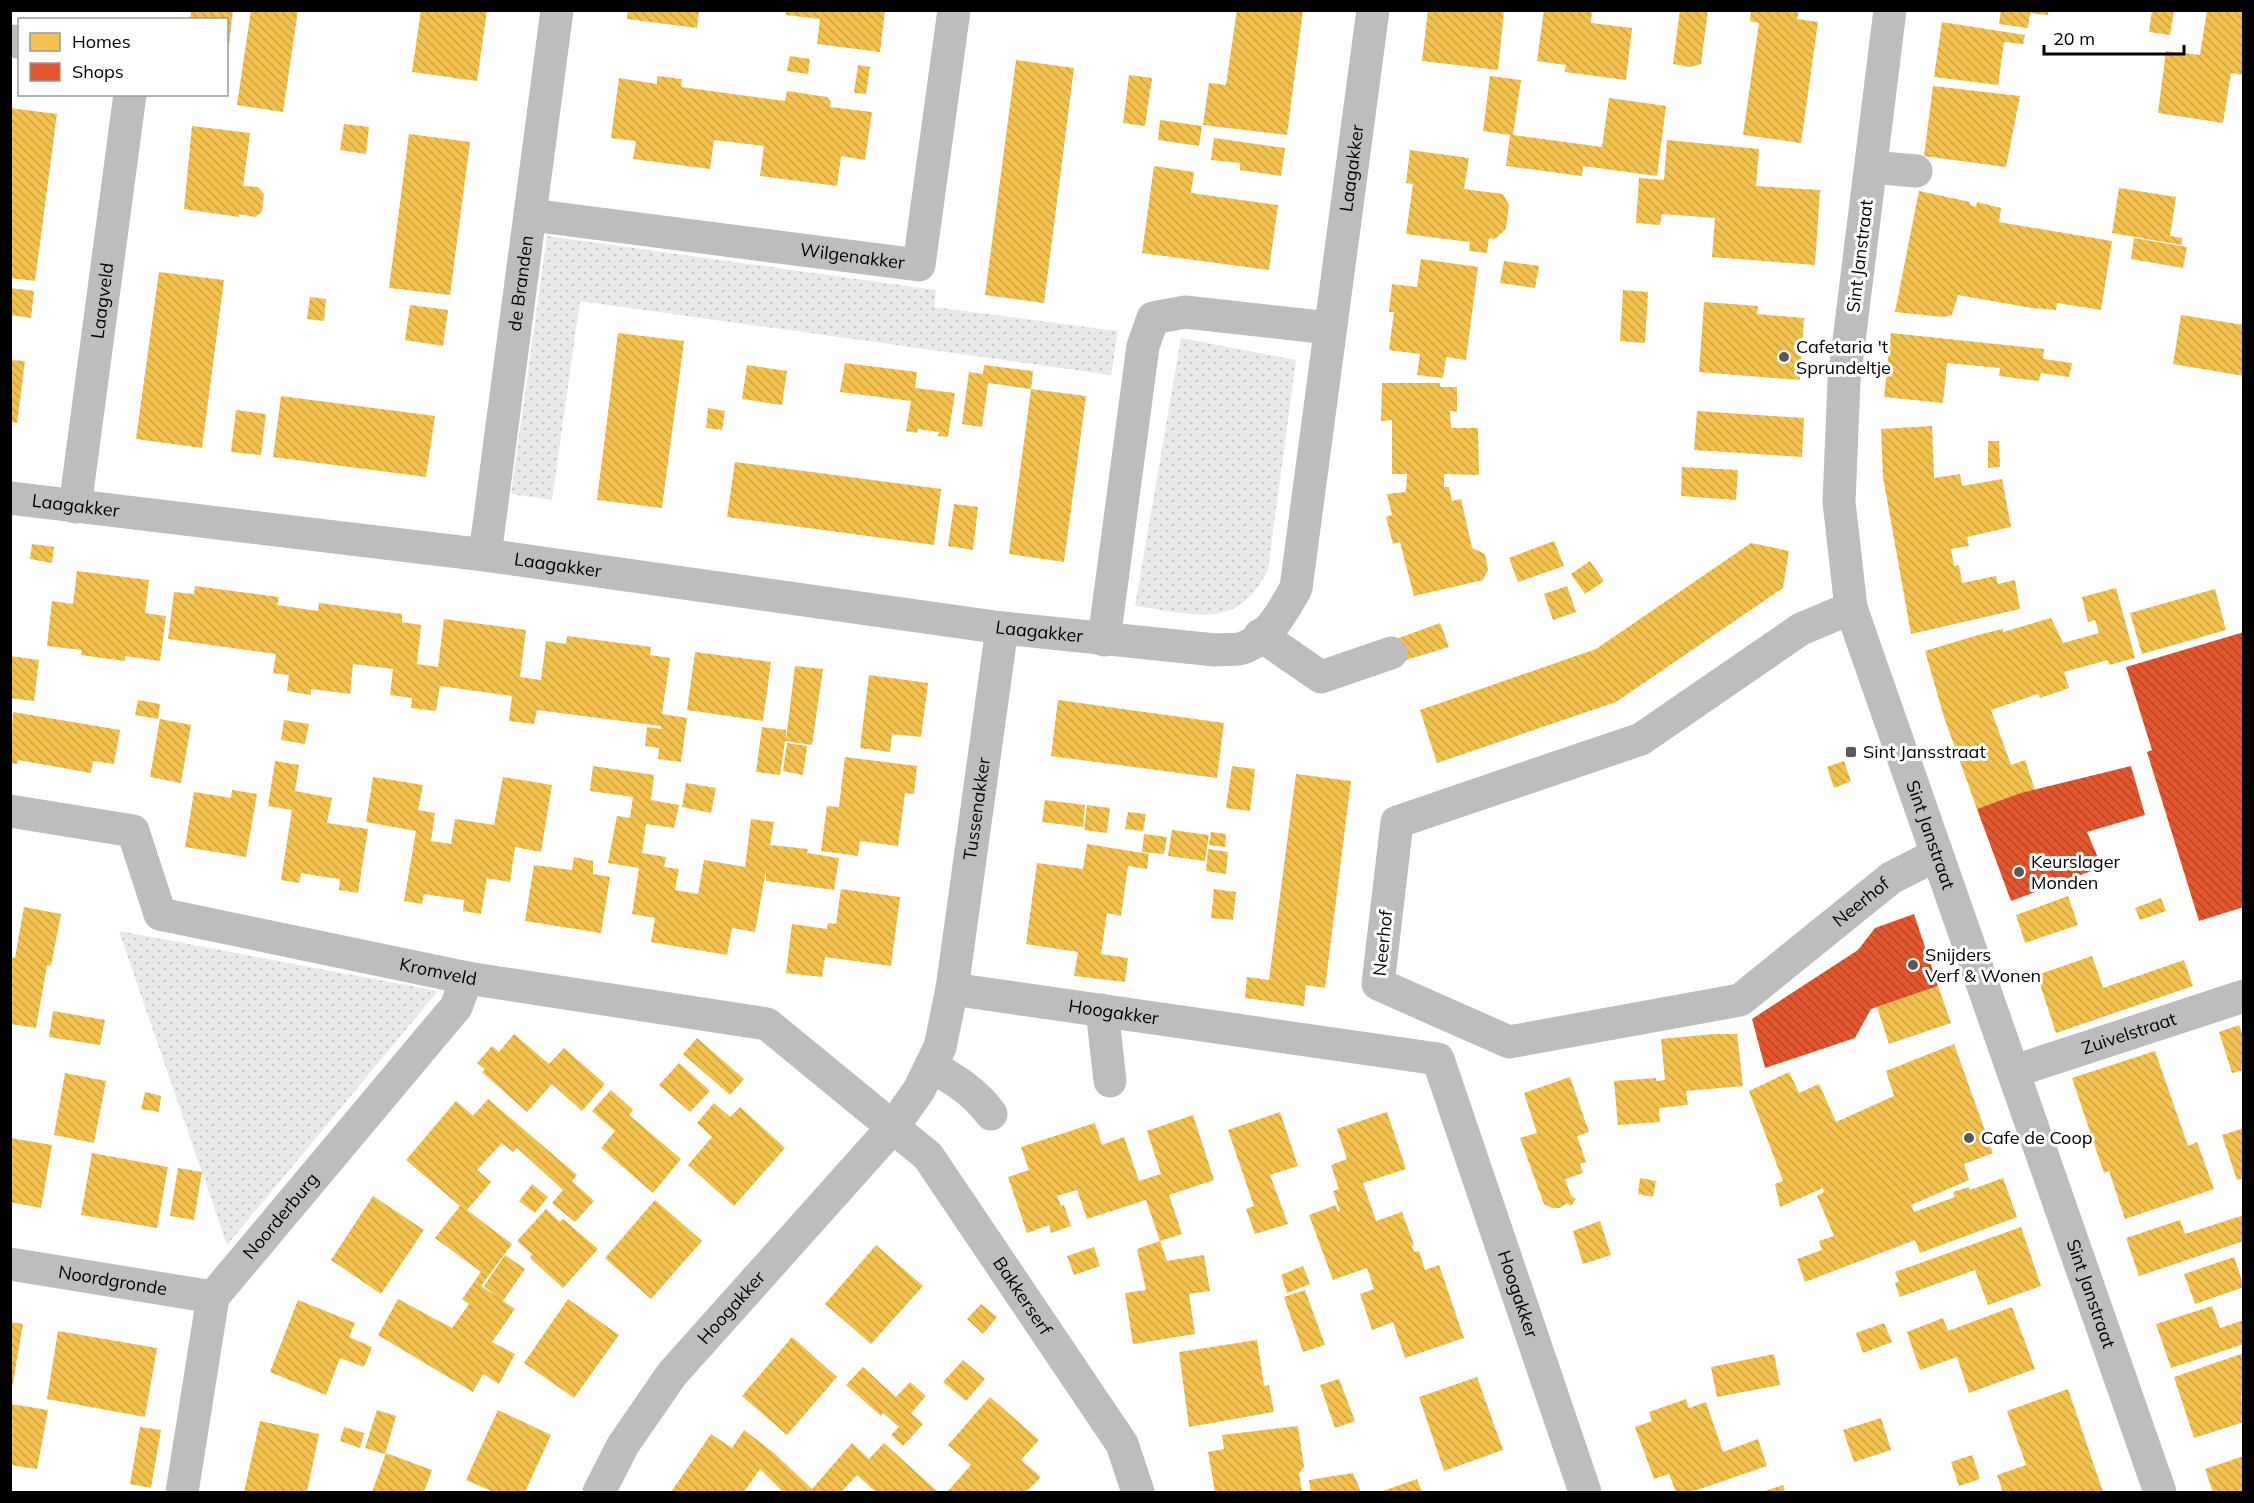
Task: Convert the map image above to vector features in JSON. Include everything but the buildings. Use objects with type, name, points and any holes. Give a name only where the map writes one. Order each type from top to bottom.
[{"type":"street","name":"de Branden","points":[[485,555],[557,10]]},
{"type":"street","name":"Wilgenakker","points":[[531,215],[919,265],[954,10]]},
{"type":"street","name":"Laagakker","points":[[10,498],[485,555],[1002,628],[1215,650],[1239,649],[1278,619],[1296,588],[1373,10]]},
{"type":"street","name":"Sint Janstraat","points":[[1890,10],[1844,392],[1839,502],[1851,608],[1936,855],[2015,1071],[2160,1492]]},
{"type":"street","name":"Laagveld","points":[[75,507],[130,96]]},
{"type":"street","points":[[1871,167],[1916,171]]},
{"type":"street","name":"Laagakker","points":[[1104,640],[1143,346],[1153,318],[1185,312],[1329,328]]},
{"type":"street","name":"Neerhof","points":[[1851,608],[1801,629],[1641,740],[1397,822],[1378,984],[1509,1042],[1740,1000],[1891,878],[1936,855]]},
{"type":"street","name":"Tussenakker","points":[[952,988],[1002,628]]},
{"type":"street","points":[[1260,635],[1321,677],[1391,653]]},
{"type":"street","name":"Kromveld","points":[[10,811],[134,831],[160,915],[467,978],[767,1024],[893,1127]]},
{"type":"street","name":"Noorderburg","points":[[213,1298],[456,1007],[467,978]]},
{"type":"street","name":"Hoogakker","points":[[599,1492],[623,1445],[672,1374],[893,1127],[919,1090],[940,1047],[952,988],[1438,1059],[1585,1492]]},
{"type":"street","name":"Zuivelstraat","points":[[2015,1071],[2244,996]]},
{"type":"street","points":[[1101,1010],[1110,1082]]},
{"type":"street","points":[[931,1066],[961,1083],[978,1096],[991,1114]]},
{"type":"street","name":"Bakkerserf","points":[[893,1127],[928,1156],[1122,1444],[1129,1488]]},
{"type":"street","name":"Noordgronde","points":[[10,1264],[213,1298]]},
{"type":"street","points":[[182,1492],[213,1298]]},
{"type":"shaded area","points":[[547,236],[936,290],[934,307],[1118,331],[1111,375],[580,301],[552,500],[511,494]]},
{"type":"shaded area","points":[[1181,338],[1296,360],[1268,569],[1256,589],[1243,603],[1228,611],[1212,614],[1135,606]]},
{"type":"shaded area","points":[[119,931],[438,991],[227,1245]]},
{"type":"place","name":"Cafetaria 't Sprundeltje","points":[[1784,357]]},
{"type":"place","name":"Sint Jansstraat","points":[[1851,752]]},
{"type":"place","name":"Keurslager Monden","points":[[2019,872]]},
{"type":"place","name":"Snijders Verf & Wonen","points":[[1913,965]]},
{"type":"place","name":"Cafe de Coop","points":[[1969,1138]]}]
